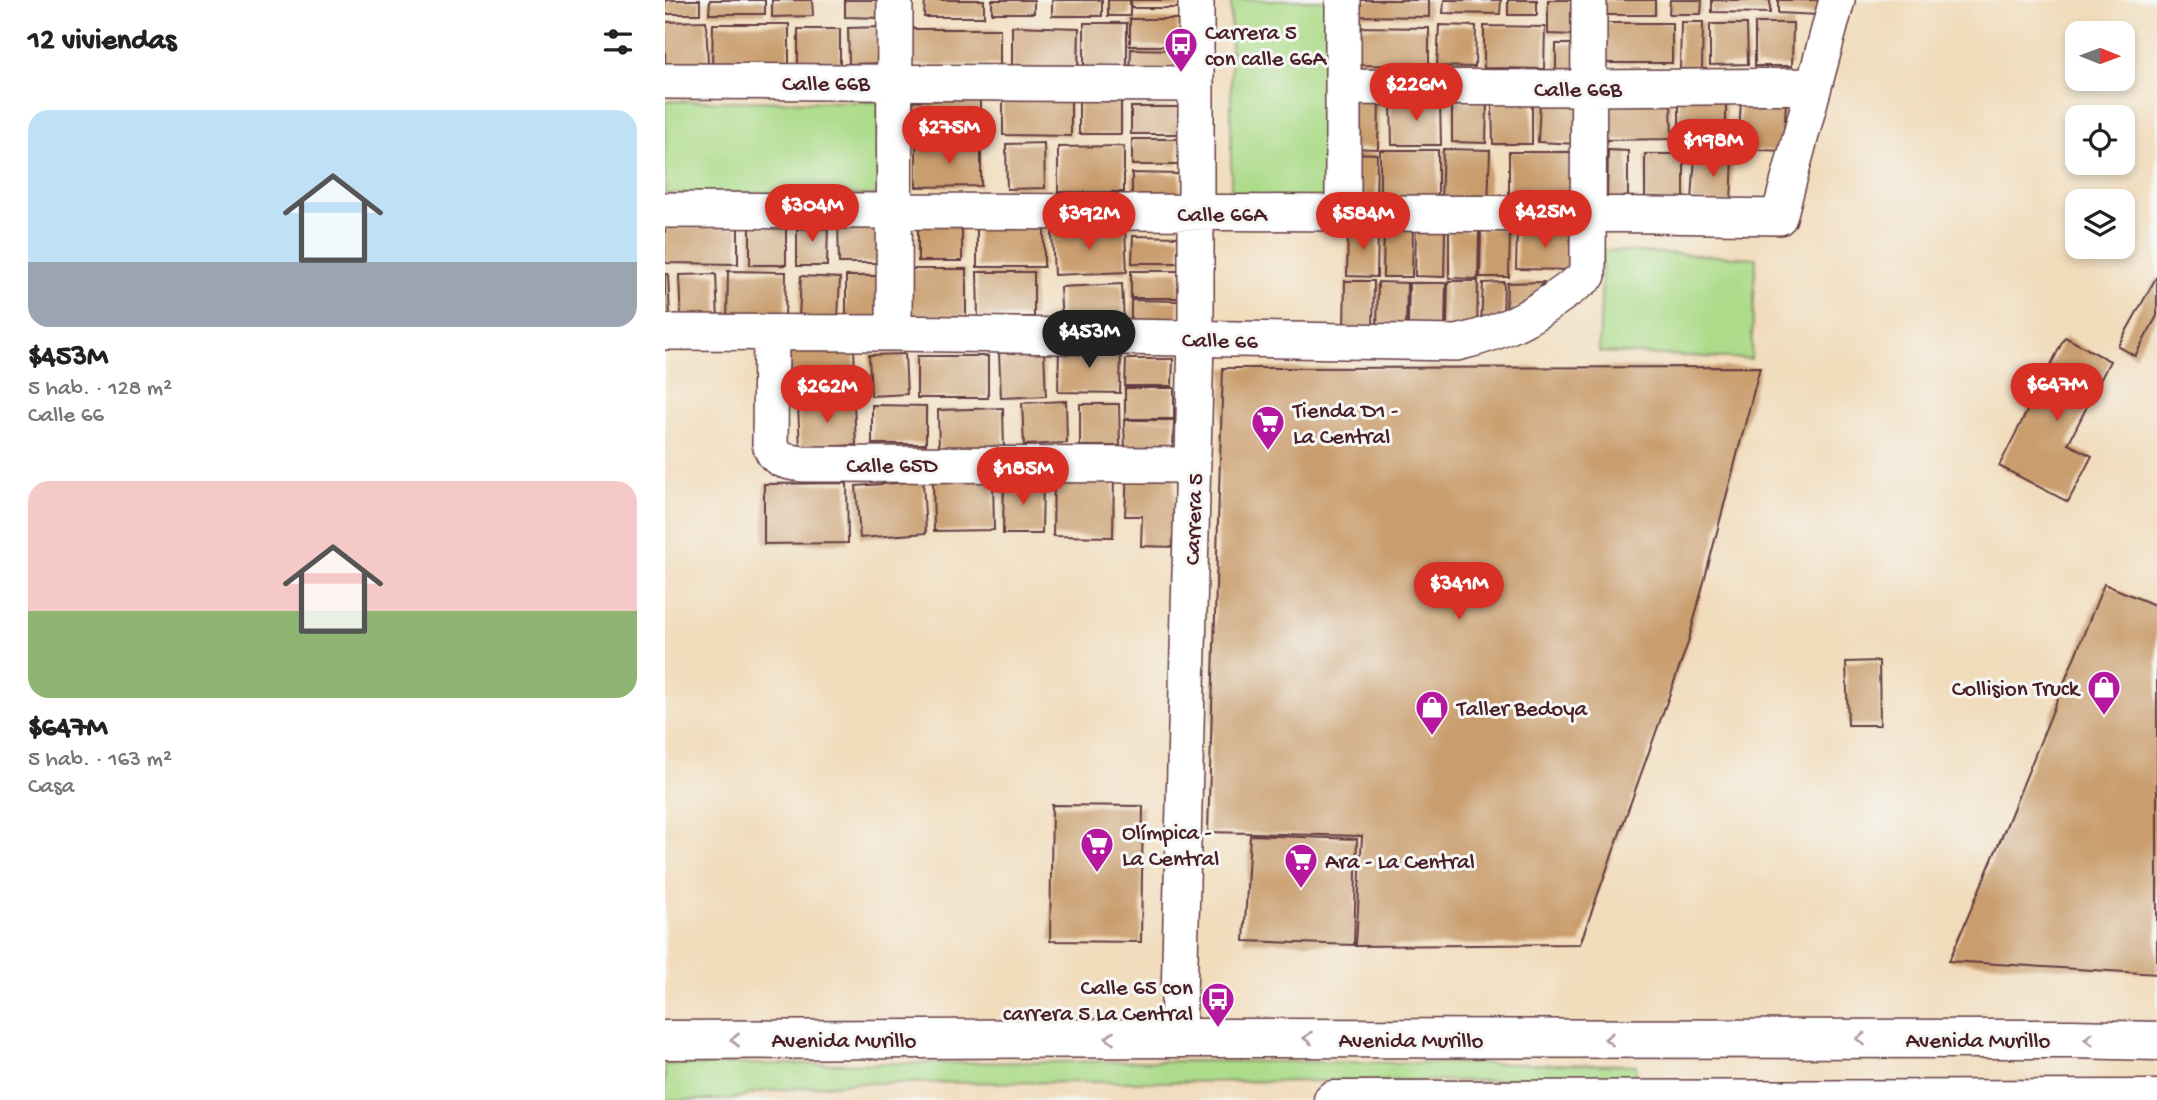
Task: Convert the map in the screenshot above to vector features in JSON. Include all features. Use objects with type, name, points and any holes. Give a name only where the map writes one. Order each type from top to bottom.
[{"type":"main road","name":"Avenida Murillo","points":[[665,1040],[1178,1038],[2157,1041]]},
{"type":"main road","points":[[1650,1039],[1650,1098]]},
{"type":"main road","points":[[1332,1100],[2157,1099]]},
{"type":"street","points":[[894,334],[895,0]]},
{"type":"street","name":"Carrera 5","points":[[1178,1038],[1196,339],[1196,0]]},
{"type":"street","points":[[1343,0],[1343,213]]},
{"type":"street","points":[[1589,0],[1589,214]]},
{"type":"street","points":[[1813,86],[1837,0]]},
{"type":"street","name":"Calle 66B","points":[[665,81],[1196,84]]},
{"type":"street","name":"Calle 66B","points":[[1343,87],[1813,86]]},
{"type":"street","name":"Calle 66A","points":[[665,210],[1779,217],[1813,86]]},
{"type":"street","name":"Calle 66","points":[[665,332],[1457,343],[1481,338],[1531,316],[1588,275],[1589,214]]},
{"type":"street","name":"Calle 65D","points":[[772,333],[769,444],[778,458],[803,464],[1193,465]]},
{"type":"green space","points":[[1231,0],[1334,0],[1333,201],[1231,200]]},
{"type":"green space","points":[[665,101],[879,102],[879,195],[665,193]]},
{"type":"green space","points":[[1603,250],[1756,258],[1751,359],[1599,352]]},
{"type":"green space","points":[[1185,1061],[1636,1065],[1636,1080],[851,1083],[757,1092],[732,1100],[665,1100],[665,1065]]},
{"type":"building","points":[[665,0],[700,0],[700,14],[665,14]]},
{"type":"building","points":[[710,0],[765,0],[765,14],[709,14]]},
{"type":"building","points":[[772,0],[812,0],[813,16],[772,17]]},
{"type":"building","points":[[845,0],[884,0],[884,18],[845,17]]},
{"type":"building","points":[[925,0],[984,0],[984,17],[924,17]]},
{"type":"building","points":[[992,0],[1034,0],[1034,13],[992,13]]},
{"type":"building","points":[[1052,0],[1102,0],[1102,16],[1052,16]]},
{"type":"building","points":[[1108,0],[1130,0],[1130,16],[1108,16]]},
{"type":"building","points":[[1131,0],[1179,0],[1179,8],[1131,8]]},
{"type":"building","points":[[1352,0],[1429,0],[1429,17],[1352,16]]},
{"type":"building","points":[[1444,0],[1501,0],[1500,14],[1443,13]]},
{"type":"building","points":[[1508,0],[1537,0],[1537,15],[1508,15]]},
{"type":"building","points":[[1548,0],[1575,0],[1575,35],[1548,34]]},
{"type":"building","points":[[1599,0],[1655,0],[1655,15],[1599,15]]},
{"type":"building","points":[[1670,0],[1702,0],[1701,14],[1669,14]]},
{"type":"building","points":[[1712,0],[1770,0],[1770,13],[1712,12]]},
{"type":"building","points":[[1778,0],[1819,0],[1819,15],[1778,13]]},
{"type":"building","points":[[1130,19],[1178,19],[1177,46],[1130,46]]},
{"type":"building","points":[[706,21],[708,64],[665,65],[665,22]]},
{"type":"building","points":[[1681,22],[1703,22],[1702,69],[1680,69]]},
{"type":"building","points":[[1084,23],[1127,23],[1127,68],[1084,68]]},
{"type":"building","points":[[1600,23],[1672,23],[1672,63],[1601,63]]},
{"type":"building","points":[[1755,23],[1793,23],[1792,66],[1755,66]]},
{"type":"building","points":[[713,24],[789,24],[789,68],[712,68]]},
{"type":"building","points":[[1710,24],[1747,24],[1748,64],[1710,65]]},
{"type":"building","points":[[1439,25],[1476,26],[1475,67],[1437,66]]},
{"type":"building","points":[[1012,26],[1079,28],[1078,71],[1012,70]]},
{"type":"building","points":[[1484,26],[1545,27],[1544,69],[1484,68]]},
{"type":"building","points":[[882,27],[883,63],[849,64],[848,28]]},
{"type":"building","points":[[1353,27],[1429,28],[1429,66],[1353,65]]},
{"type":"building","points":[[798,29],[840,29],[840,68],[798,68]]},
{"type":"building","points":[[911,29],[1000,29],[1000,65],[911,65]]},
{"type":"building","points":[[1556,44],[1579,44],[1580,73],[1556,73]]},
{"type":"building","points":[[1131,49],[1178,50],[1178,76],[1130,76]]},
{"type":"building","points":[[1079,90],[1121,90],[1121,134],[1079,134]]},
{"type":"building","points":[[913,94],[980,94],[980,136],[914,136]]},
{"type":"building","points":[[1003,95],[1071,95],[1071,136],[1003,135]]},
{"type":"building","points":[[1726,96],[1726,143],[1679,144],[1679,97]]},
{"type":"building","points":[[1349,100],[1379,101],[1378,149],[1348,148]]},
{"type":"building","points":[[1540,100],[1580,103],[1577,144],[1538,142]]},
{"type":"building","points":[[1671,100],[1672,139],[1605,140],[1604,101]]},
{"type":"building","points":[[1440,101],[1441,145],[1392,145],[1391,102]]},
{"type":"building","points":[[1452,101],[1487,102],[1486,143],[1452,142]]},
{"type":"building","points":[[1532,101],[1532,144],[1493,144],[1492,102]]},
{"type":"building","points":[[1741,101],[1786,103],[1783,151],[1738,149]]},
{"type":"building","points":[[1131,107],[1178,107],[1178,134],[1131,134]]},
{"type":"building","points":[[1132,139],[1178,139],[1178,165],[1132,165]]},
{"type":"building","points":[[1044,143],[1045,188],[1007,189],[1006,144]]},
{"type":"building","points":[[981,145],[981,186],[916,187],[916,146]]},
{"type":"building","points":[[1124,146],[1124,192],[1058,192],[1058,147]]},
{"type":"building","points":[[1443,149],[1490,150],[1488,206],[1441,204]]},
{"type":"building","points":[[1380,150],[1438,150],[1438,204],[1380,204]]},
{"type":"building","points":[[1608,150],[1628,151],[1628,202],[1607,202]]},
{"type":"building","points":[[1509,152],[1575,152],[1575,200],[1509,200]]},
{"type":"building","points":[[1348,153],[1377,154],[1376,202],[1347,201]]},
{"type":"building","points":[[1645,154],[1684,154],[1684,202],[1645,201]]},
{"type":"building","points":[[1695,155],[1733,157],[1731,203],[1692,201]]},
{"type":"building","points":[[1132,173],[1180,174],[1180,200],[1132,200]]},
{"type":"building","points":[[882,219],[882,263],[839,263],[838,220]]},
{"type":"building","points":[[1044,222],[1044,267],[977,267],[977,223]]},
{"type":"building","points":[[797,223],[828,223],[827,266],[797,266]]},
{"type":"building","points":[[918,223],[962,223],[962,261],[918,261]]},
{"type":"building","points":[[750,226],[786,226],[786,265],[750,265]]},
{"type":"building","points":[[665,227],[738,228],[738,264],[665,263]]},
{"type":"building","points":[[1348,228],[1378,229],[1377,277],[1347,276]]},
{"type":"building","points":[[1384,228],[1413,229],[1412,277],[1383,277]]},
{"type":"building","points":[[1416,228],[1445,229],[1444,277],[1415,276]]},
{"type":"building","points":[[1481,229],[1510,229],[1509,277],[1480,277]]},
{"type":"building","points":[[1517,229],[1574,230],[1574,270],[1516,269]]},
{"type":"building","points":[[1125,230],[1127,272],[1054,275],[1052,233]]},
{"type":"building","points":[[1449,230],[1479,231],[1478,279],[1449,278]]},
{"type":"building","points":[[1133,236],[1180,237],[1180,263],[1132,263]]},
{"type":"building","points":[[911,269],[966,269],[966,317],[911,316]]},
{"type":"building","points":[[728,271],[786,272],[785,322],[727,321]]},
{"type":"building","points":[[1131,271],[1179,271],[1179,298],[1131,298]]},
{"type":"building","points":[[977,272],[1034,272],[1034,317],[978,317]]},
{"type":"building","points":[[665,274],[668,274],[670,318],[665,318]]},
{"type":"building","points":[[716,274],[718,320],[681,322],[679,275]]},
{"type":"building","points":[[801,276],[840,278],[838,319],[799,318]]},
{"type":"building","points":[[846,276],[884,276],[884,318],[846,319]]},
{"type":"building","points":[[2157,276],[2157,316],[2135,356],[2118,346]]},
{"type":"building","points":[[1345,281],[1374,281],[1373,329],[1344,329]]},
{"type":"building","points":[[1448,281],[1478,281],[1477,329],[1447,329]]},
{"type":"building","points":[[1378,282],[1407,283],[1406,331],[1377,330]]},
{"type":"building","points":[[1504,282],[1503,315],[1481,324],[1483,283]]},
{"type":"building","points":[[1544,282],[1530,301],[1506,313],[1507,283]]},
{"type":"building","points":[[1409,283],[1446,283],[1445,329],[1408,327]]},
{"type":"building","points":[[1122,284],[1124,323],[1062,326],[1060,287]]},
{"type":"building","points":[[1131,300],[1178,301],[1178,327],[1131,327]]},
{"type":"building","points":[[2065,337],[2110,361],[2068,444],[2092,456],[2068,502],[1999,466]]},
{"type":"building","points":[[1059,347],[1121,349],[1120,393],[1058,392]]},
{"type":"building","points":[[854,348],[856,394],[790,396],[788,349]]},
{"type":"building","points":[[1044,351],[1046,396],[1001,398],[999,353]]},
{"type":"building","points":[[905,354],[907,394],[871,396],[869,355]]},
{"type":"building","points":[[917,356],[988,356],[988,398],[917,398]]},
{"type":"building","points":[[1126,359],[1173,359],[1172,386],[1125,386]]},
{"type":"building","name":"Taller Bedoya","points":[[1760,367],[1688,643],[1580,944],[1356,946],[1362,836],[1208,832],[1223,368]]},
{"type":"building","points":[[1125,388],[1174,388],[1174,419],[1125,419]]},
{"type":"building","points":[[1066,401],[1067,443],[1024,445],[1022,403]]},
{"type":"building","points":[[854,403],[856,445],[800,448],[798,406]]},
{"type":"building","points":[[1080,404],[1119,404],[1120,446],[1080,446]]},
{"type":"building","points":[[872,405],[926,406],[926,444],[872,444]]},
{"type":"building","points":[[1003,408],[1004,449],[939,451],[938,410]]},
{"type":"building","points":[[1124,420],[1174,420],[1173,451],[1125,451]]},
{"type":"building","points":[[1127,470],[1174,471],[1176,547],[1141,546],[1142,516],[1125,516]]},
{"type":"building","points":[[1054,475],[1114,476],[1113,537],[1053,536]]},
{"type":"building","points":[[993,478],[994,530],[934,531],[933,479]]},
{"type":"building","points":[[1004,479],[1043,480],[1042,534],[1003,534]]},
{"type":"building","points":[[923,481],[926,533],[860,538],[856,486]]},
{"type":"building","points":[[847,483],[848,543],[764,544],[764,484]]},
{"type":"building","name":"Collision Truck","points":[[2104,584],[2157,606],[2157,974],[1949,961],[2005,829]]},
{"type":"building","points":[[1879,661],[1880,725],[1848,725],[1846,662]]},
{"type":"building","name":"Olímpica - La Central","points":[[1052,805],[1143,806],[1141,942],[1050,941]]},
{"type":"building","name":"Ara - La Central","points":[[1250,835],[1357,839],[1354,945],[1244,941]]},
{"type":"place","name":"Carrera 5 con calle 66A","points":[[1181,74]]},
{"type":"place","name":"Tienda D1 - La Central","points":[[1268,452]]},
{"type":"place","name":"Collision Truck","points":[[2104,717]]},
{"type":"place","name":"Taller Bedoya","points":[[1432,737]]},
{"type":"place","name":"Olímpica - La Central","points":[[1097,874]]},
{"type":"place","name":"Ara - La Central","points":[[1301,890]]},
{"type":"place","name":"Calle 65 con carrera 5 La Central","points":[[1218,1029]]}]
